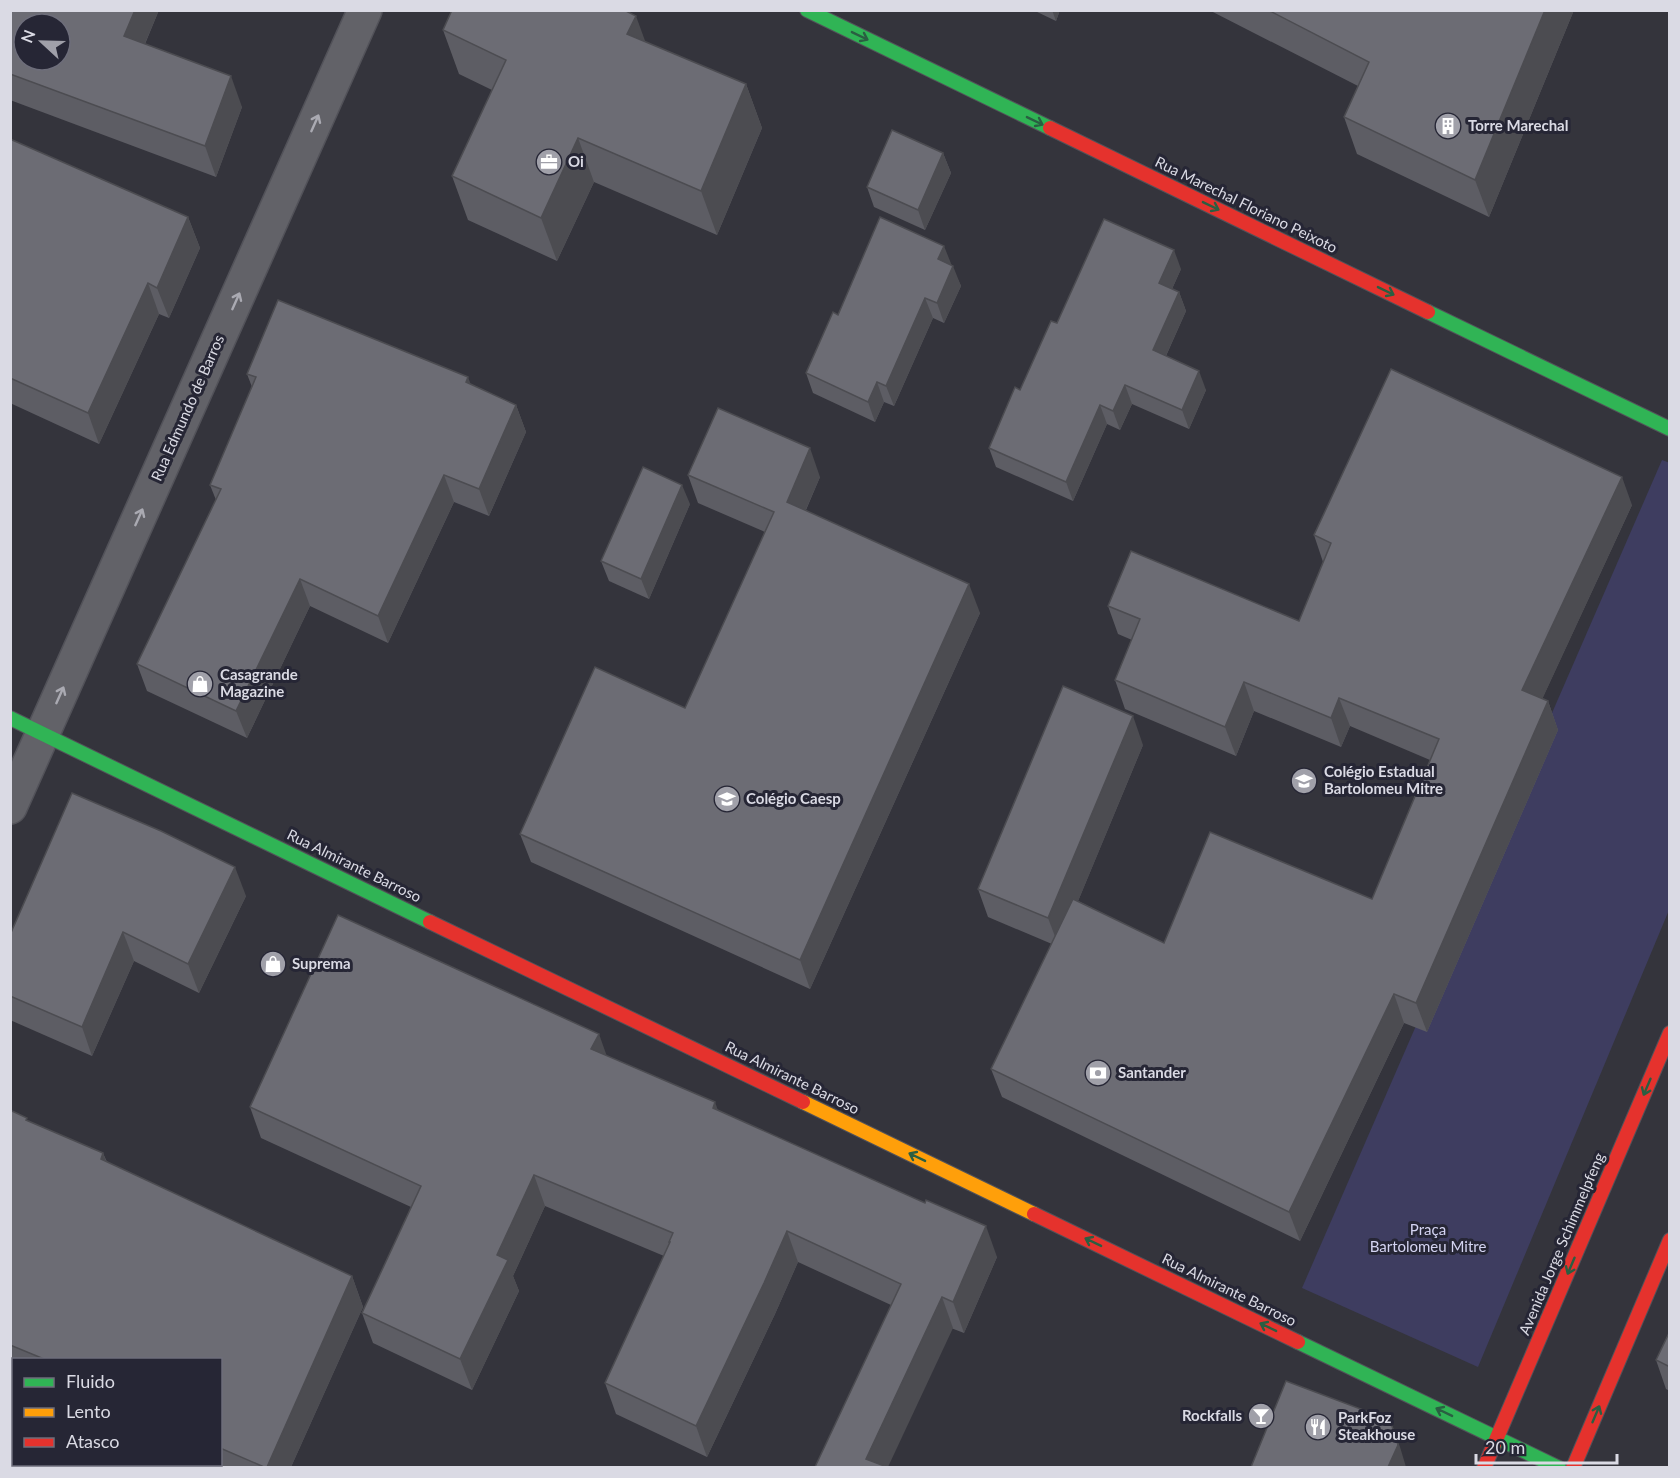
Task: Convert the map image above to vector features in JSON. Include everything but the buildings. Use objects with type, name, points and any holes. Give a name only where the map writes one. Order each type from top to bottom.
[{"type":"street","name":"Rua Edmundo de Barros","points":[[10,807],[365,10]]},
{"type":"street","name":"Rua Marechal Floriano Peixoto","points":[[807,10],[1670,429]]},
{"type":"street","name":"Rua Almirante Barroso","points":[[10,718],[1559,1467]]},
{"type":"street","name":"Avenida Jorge Schimmelpfeng","points":[[1484,1467],[1670,1033]]},
{"type":"street","points":[[1573,1467],[1670,1240]]},
{"type":"green space","name":"Praça Bartolomeu Mitre","points":[[1662,460],[1670,463],[1669,910],[1478,1367],[1302,1288]]},
{"type":"traffic: fast","points":[[807,10],[1050,128]]},
{"type":"traffic: fast","points":[[1428,312],[1670,429]]},
{"type":"traffic: fast","points":[[10,718],[430,922]]},
{"type":"traffic: fast","points":[[1298,1342],[1559,1468]]},
{"type":"traffic: slow","points":[[803,1102],[1034,1214]]},
{"type":"traffic: jam","points":[[1050,128],[1428,312]]},
{"type":"traffic: jam","points":[[430,922],[803,1102]]},
{"type":"traffic: jam","points":[[1484,1468],[1670,1033]]},
{"type":"traffic: jam","points":[[1034,1214],[1298,1342]]},
{"type":"traffic: jam","points":[[1573,1468],[1670,1240]]},
{"type":"place","name":"Torre Marechal","points":[[1448,126]]},
{"type":"place","name":"Oi","points":[[549,162]]},
{"type":"place","name":"Casagrande Magazine","points":[[200,684]]},
{"type":"place","name":"Colégio Estadual Bartolomeu Mitre","points":[[1304,781]]},
{"type":"place","name":"Colégio Caesp","points":[[727,799]]},
{"type":"place","name":"Suprema","points":[[273,964]]},
{"type":"place","name":"Santander","points":[[1098,1073]]},
{"type":"place","name":"Rockfalls","points":[[1261,1416]]},
{"type":"place","name":"ParkFoz Steakhouse","points":[[1318,1427]]}]
